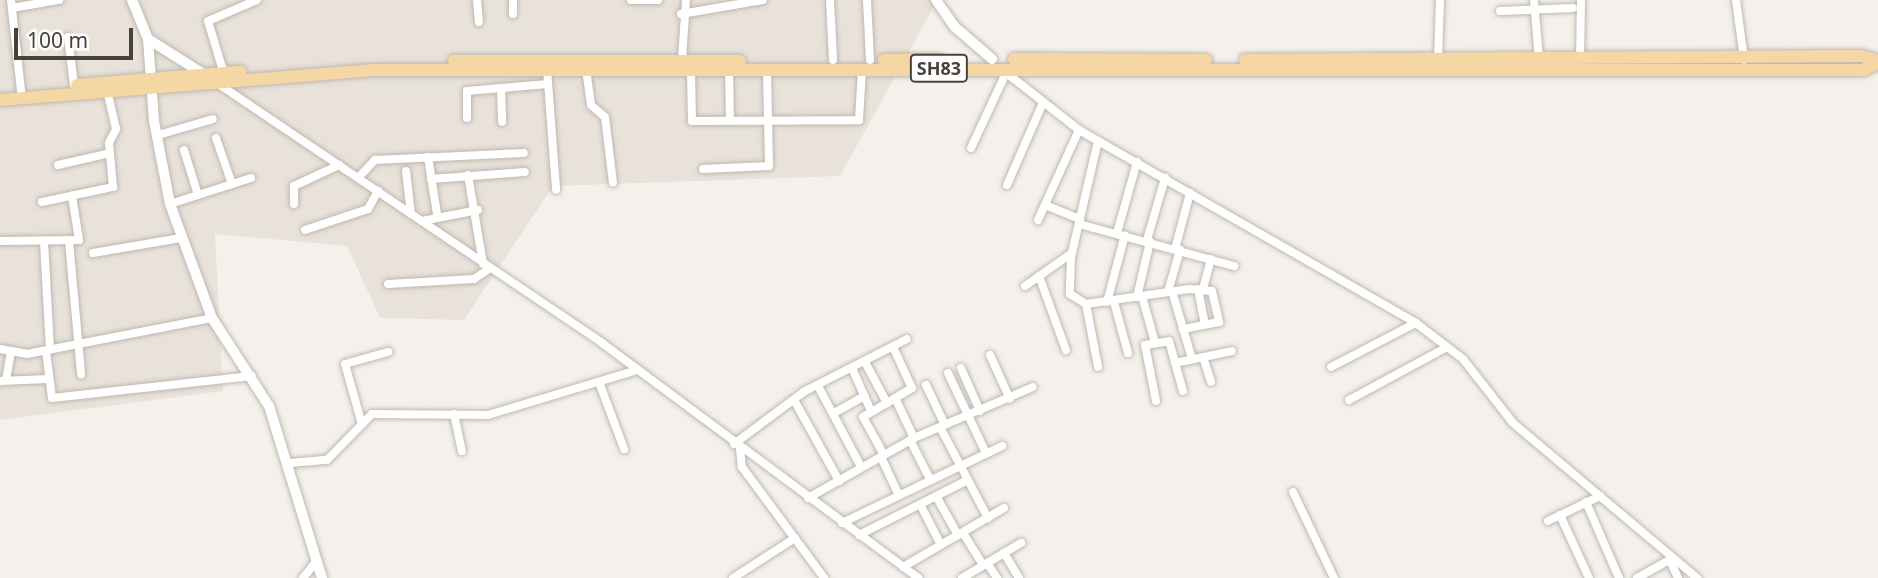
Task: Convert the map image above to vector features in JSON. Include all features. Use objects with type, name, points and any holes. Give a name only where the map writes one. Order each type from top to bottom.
[{"type":"main road","name":"SH83","points":[[0,92],[74,85],[369,70],[691,70],[866,64],[999,66],[1539,59],[1745,60],[1862,56],[1878,62]]},
{"type":"main road","name":"SH83","points":[[0,100],[107,91],[206,75],[221,78],[390,61],[833,60],[866,64]]},
{"type":"main road","name":"SH83","points":[[1208,64],[1864,70],[1878,62]]},
{"type":"street","points":[[21,91],[11,4],[59,0]]},
{"type":"street","points":[[132,0],[148,39],[158,135],[170,204],[181,238],[212,318],[270,406],[290,463],[321,578]]},
{"type":"street","points":[[257,0],[208,21],[221,78],[358,178],[602,343],[634,371],[903,567],[913,577]]},
{"type":"street","points":[[477,0],[479,22]]},
{"type":"street","points":[[513,0],[513,14]]},
{"type":"street","points":[[631,0],[658,0]]},
{"type":"street","points":[[682,60],[681,14],[686,0]]},
{"type":"street","points":[[681,14],[729,3],[763,0]]},
{"type":"street","points":[[830,0],[833,60]]},
{"type":"street","points":[[691,70],[692,121],[862,119],[867,0]]},
{"type":"street","points":[[936,0],[955,27],[1042,105],[1079,130],[1416,323],[1463,359],[1513,424],[1671,559],[1697,578]]},
{"type":"street","points":[[1438,60],[1440,0]]},
{"type":"street","points":[[1534,0],[1539,59]]},
{"type":"street","points":[[1580,60],[1581,0]]},
{"type":"street","points":[[1736,0],[1745,60]]},
{"type":"street","points":[[1500,11],[1573,8]]},
{"type":"street","points":[[68,37],[74,85]]},
{"type":"street","points":[[148,39],[206,75]]},
{"type":"street","points":[[971,148],[999,66]]},
{"type":"street","points":[[547,69],[556,190]]},
{"type":"street","points":[[586,69],[591,105],[605,117],[613,183]]},
{"type":"street","points":[[729,69],[730,120]]},
{"type":"street","points":[[703,169],[769,166],[767,69]]},
{"type":"street","points":[[467,118],[467,91],[548,84]]},
{"type":"street","points":[[501,88],[502,122]]},
{"type":"street","points":[[42,202],[113,187],[110,153],[116,129],[107,91]]},
{"type":"street","points":[[1007,185],[1042,105]]},
{"type":"street","points":[[158,135],[213,119]]},
{"type":"street","points":[[1038,220],[1079,130]]},
{"type":"street","points":[[216,138],[232,184]]},
{"type":"street","points":[[1098,141],[1072,253],[1070,293],[1086,304],[1201,289],[1213,292],[1219,320],[1182,329]]},
{"type":"street","points":[[184,150],[198,195]]},
{"type":"street","points":[[58,165],[110,153]]},
{"type":"street","points":[[358,178],[371,161],[524,153]]},
{"type":"street","points":[[428,157],[437,214]]},
{"type":"street","points":[[1128,353],[1110,302],[1137,162]]},
{"type":"street","points":[[294,204],[294,186],[340,165]]},
{"type":"street","points":[[406,171],[411,214]]},
{"type":"street","points":[[431,179],[525,172]]},
{"type":"street","points":[[468,175],[478,210],[486,267]]},
{"type":"street","points":[[170,204],[251,178]]},
{"type":"street","points":[[1155,343],[1140,296],[1149,241],[1165,178]]},
{"type":"street","points":[[305,230],[368,209],[378,191]]},
{"type":"street","points":[[1190,193],[1170,292],[1192,359]]},
{"type":"street","points":[[0,241],[44,242],[80,238],[72,196]]},
{"type":"street","points":[[1045,205],[1080,222],[1234,266]]},
{"type":"street","points":[[422,221],[437,214],[478,210]]},
{"type":"street","points":[[93,253],[181,238]]},
{"type":"street","points":[[69,241],[80,374]]},
{"type":"street","points":[[44,242],[49,394],[55,398],[251,376]]},
{"type":"street","points":[[1025,286],[1072,253]]},
{"type":"street","points":[[1205,324],[1201,289],[1210,259]]},
{"type":"street","points":[[388,284],[474,279],[486,267]]},
{"type":"street","points":[[1039,276],[1066,350]]},
{"type":"street","points":[[1086,304],[1098,367]]},
{"type":"street","points":[[0,349],[11,352],[48,350],[212,318]]},
{"type":"street","points":[[1331,367],[1416,323]]},
{"type":"street","points":[[737,447],[794,400],[907,339]]},
{"type":"street","points":[[1156,401],[1143,349],[1155,343],[1169,341],[1183,391]]},
{"type":"street","points":[[893,347],[912,386],[863,417],[898,493]]},
{"type":"street","points":[[1349,400],[1447,347]]},
{"type":"street","points":[[1175,363],[1232,351]]},
{"type":"street","points":[[11,352],[3,380],[48,379]]},
{"type":"street","points":[[362,421],[345,364],[388,352]]},
{"type":"street","points":[[990,355],[1010,399]]},
{"type":"street","points":[[1203,357],[1210,382]]},
{"type":"street","points":[[865,362],[891,400],[930,480]]},
{"type":"street","points":[[852,368],[871,411]]},
{"type":"street","points":[[961,368],[981,411]]},
{"type":"street","points":[[290,463],[327,460],[362,421],[383,411],[488,415],[634,371]]},
{"type":"street","points":[[948,373],[986,453]]},
{"type":"street","points":[[599,382],[624,449]]},
{"type":"street","points":[[926,385],[958,466],[988,518]]},
{"type":"street","points":[[818,386],[861,467]]},
{"type":"street","points":[[808,498],[912,439],[1033,387]]},
{"type":"street","points":[[834,413],[864,396]]},
{"type":"street","points":[[794,400],[839,481]]},
{"type":"street","points":[[454,414],[462,451]]},
{"type":"street","points":[[842,523],[898,493],[1002,446]]},
{"type":"street","points":[[737,447],[743,467],[824,578]]},
{"type":"street","points":[[859,535],[966,481]]},
{"type":"street","points":[[1293,492],[1334,578]]},
{"type":"street","points":[[936,496],[961,534],[997,578]]},
{"type":"street","points":[[1548,521],[1600,496]]},
{"type":"street","points":[[1586,502],[1619,578]]},
{"type":"street","points":[[920,504],[942,545]]},
{"type":"street","points":[[903,567],[1004,508]]},
{"type":"street","points":[[1560,515],[1589,578]]},
{"type":"street","points":[[733,578],[795,538]]},
{"type":"street","points":[[962,578],[1021,543]]},
{"type":"street","points":[[1004,553],[1019,578]]},
{"type":"street","points":[[1643,576],[1671,559]]},
{"type":"street","points":[[1671,559],[1678,578]]},
{"type":"street","points":[[303,578],[316,562]]},
{"type":"shaded area","points":[[0,0],[937,1],[840,176],[553,186],[464,320],[380,318],[347,246],[215,234],[223,391],[0,420]]}]
